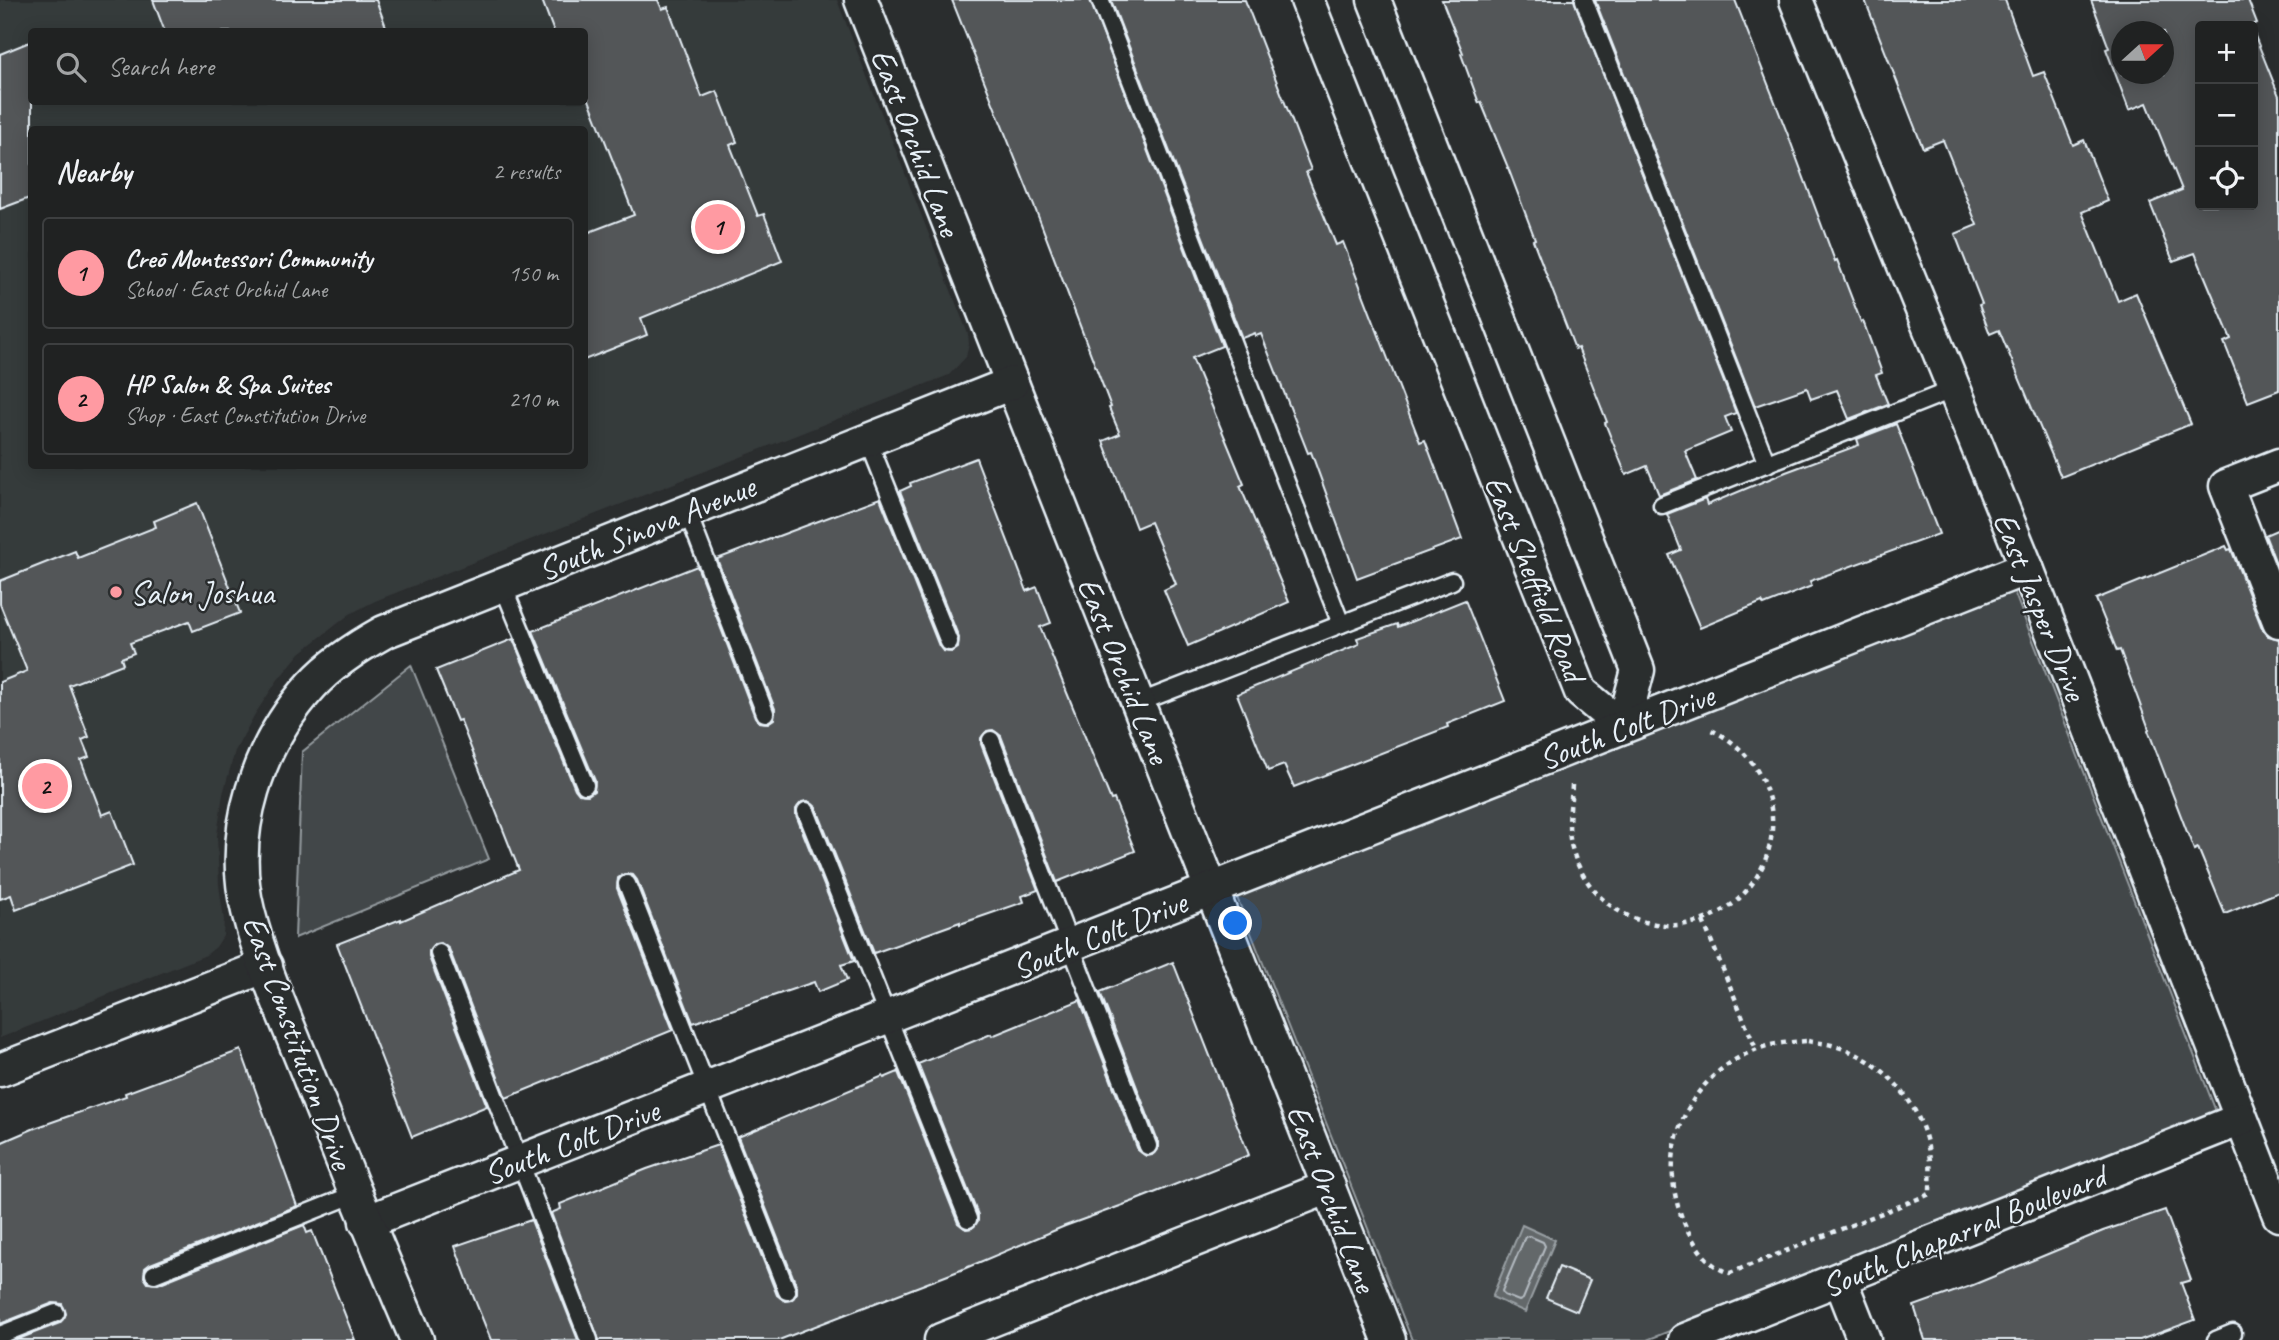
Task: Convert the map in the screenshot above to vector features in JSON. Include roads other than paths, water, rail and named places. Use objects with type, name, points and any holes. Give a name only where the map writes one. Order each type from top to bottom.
[{"type":"street","name":"East Orchid Lane","points":[[861,0],[1389,1340]]},
{"type":"street","name":"East Sheffield Road","points":[[1307,0],[1581,692],[1623,727],[1638,670],[1374,0]]},
{"type":"street","name":"East Jasper Drive","points":[[1797,0],[2027,568],[2279,1215]]},
{"type":"street","name":"South Sinova Avenue","points":[[298,702],[328,669],[364,643],[404,623],[1012,383]]},
{"type":"street","points":[[2279,465],[2226,486],[2279,621]]},
{"type":"street","name":"South Colt Drive","points":[[361,1208],[520,1162],[2027,568]]},
{"type":"street","name":"East Constitution Drive","points":[[298,702],[285,719],[256,779],[245,822],[244,889],[266,966],[361,1208],[417,1340]]},
{"type":"street","points":[[0,1070],[266,966]]},
{"type":"street","name":"South Chaparral Boulevard","points":[[1685,1340],[2241,1119]]},
{"type":"street","points":[[941,1340],[1329,1187]]},
{"type":"street","points":[[1840,1279],[1864,1340]]},
{"type":"lane","points":[[1100,0],[1341,624]]},
{"type":"lane","points":[[1584,0],[1768,464]]},
{"type":"lane","points":[[1662,505],[1954,389]]},
{"type":"lane","points":[[868,440],[949,642]]},
{"type":"lane","points":[[687,511],[765,713]]},
{"type":"lane","points":[[1138,703],[1452,581]]},
{"type":"lane","points":[[502,584],[584,785]]},
{"type":"lane","points":[[990,740],[1149,1146]]},
{"type":"lane","points":[[806,811],[968,1219]]},
{"type":"lane","points":[[627,884],[787,1291]]},
{"type":"lane","points":[[439,954],[589,1340]]},
{"type":"lane","points":[[154,1274],[361,1208]]},
{"type":"lane","points":[[0,1335],[56,1313]]},
{"type":"lane","points":[[2216,1340],[2233,1333]]},
{"type":"water","points":[[1522,1225],[1555,1240],[1525,1312],[1492,1297]]},
{"type":"place","name":"Creō Montessori Community","points":[[718,227]]},
{"type":"place","name":"Salon Joshua","points":[[116,592]]},
{"type":"place","name":"HP Salon & Spa Suites","points":[[45,786]]}]
